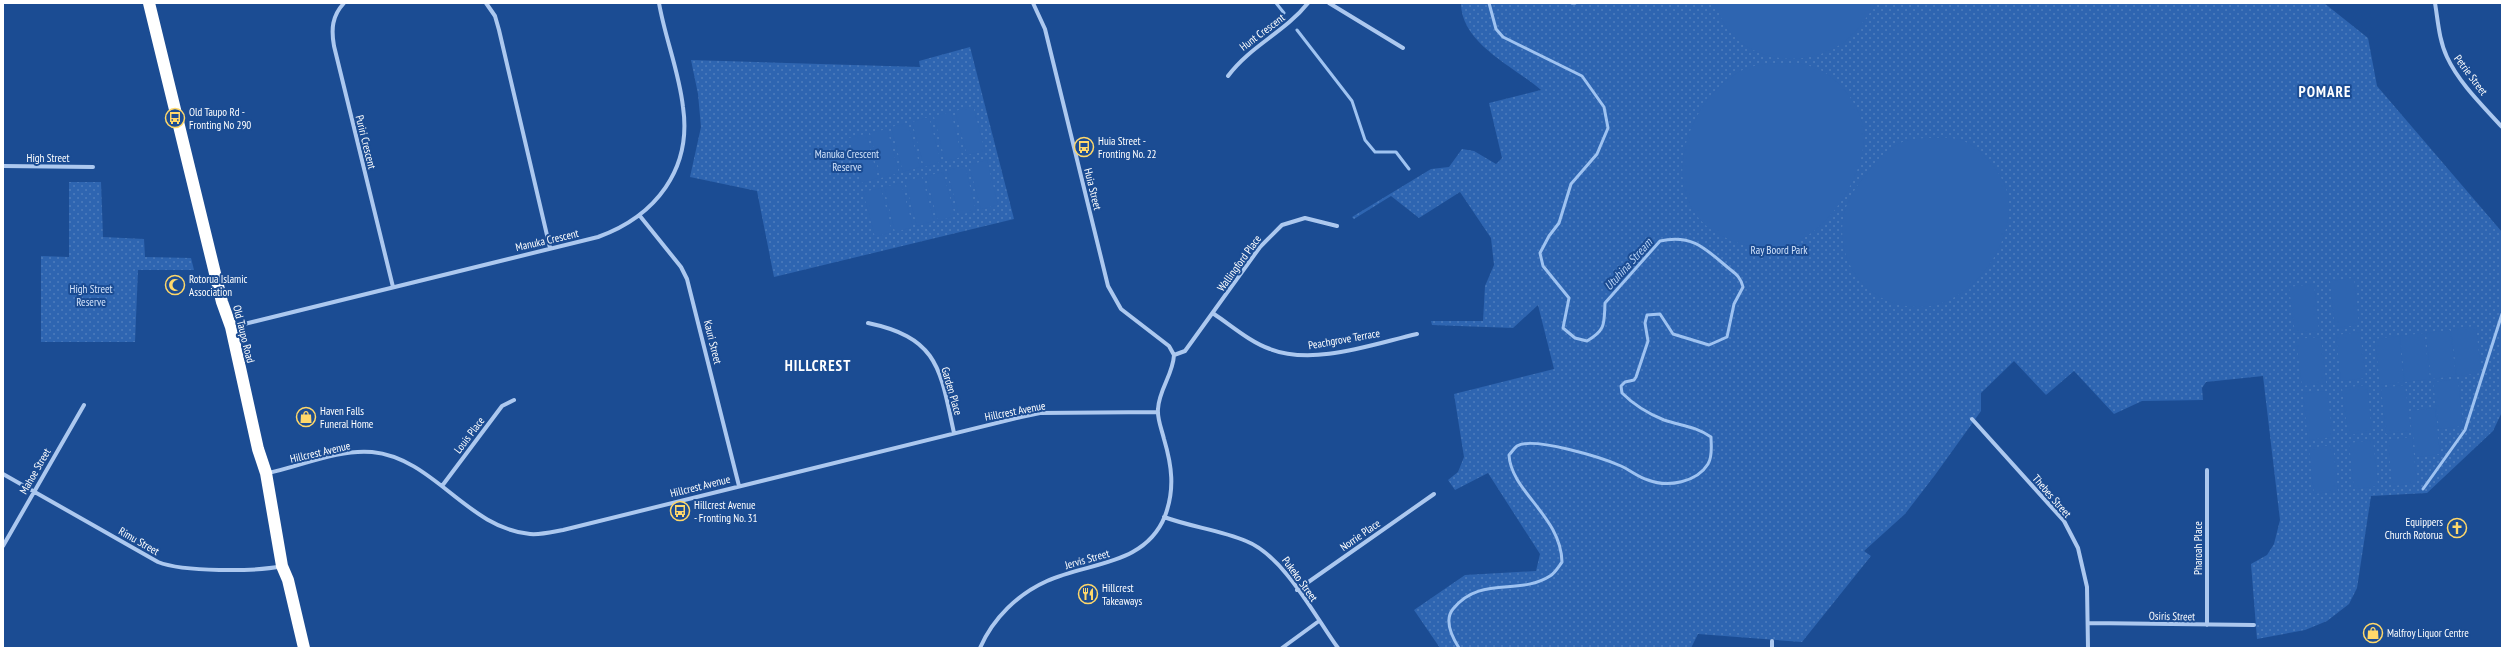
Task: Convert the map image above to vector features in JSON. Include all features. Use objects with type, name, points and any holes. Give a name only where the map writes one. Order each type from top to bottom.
[{"type":"highway","name":"Old Taupo Road","points":[[149,3],[222,302],[231,327],[258,449],[266,473],[282,566],[288,580],[304,648]]},
{"type":"street","name":"Puriri Crescent","points":[[344,3],[336,13],[332,23],[334,46],[393,287]]},
{"type":"street","points":[[486,3],[495,16],[499,30],[550,248]]},
{"type":"street","name":"Manuka Crescent","points":[[231,327],[598,237],[614,232],[640,216],[670,181],[678,165],[684,135],[685,123],[681,90],[659,3]]},
{"type":"street","name":"Huia Street","points":[[1033,3],[1045,29],[1108,286],[1121,309],[1169,346],[1174,355]]},
{"type":"street","name":"Hunt Crescent","points":[[1228,76],[1240,60],[1292,20],[1308,3]]},
{"type":"street","points":[[1329,3],[1403,48]]},
{"type":"street","name":"Petrie Street","points":[[2435,3],[2441,41],[2447,57],[2457,74],[2502,127]]},
{"type":"street","name":"High Street","points":[[3,166],[93,167]]},
{"type":"street","name":"Kauri Street","points":[[640,216],[681,267],[689,286],[739,486]]},
{"type":"street","name":"Wallingford Place","points":[[1174,355],[1185,351],[1214,314],[1260,247],[1282,225],[1305,218],[1337,226]]},
{"type":"street","name":"Peachgrove Terrace","points":[[1214,314],[1256,343],[1289,355],[1326,354],[1417,334]]},
{"type":"street","name":"Garden Place","points":[[868,323],[899,330],[924,348],[939,374],[954,433]]},
{"type":"street","name":"Jervis Street","points":[[980,648],[993,626],[1019,597],[1049,580],[1118,560],[1145,542],[1164,517],[1170,499],[1172,474],[1158,412],[1160,392],[1172,371],[1174,355]]},
{"type":"street","name":"Louis Place","points":[[442,486],[502,406],[514,400]]},
{"type":"street","name":"Mahoe Street","points":[[3,546],[84,405]]},
{"type":"street","name":"Hillcrest Avenue","points":[[266,473],[343,454],[372,452],[402,461],[442,486],[483,518],[515,532],[531,534],[563,530],[1040,413],[1158,412]]},
{"type":"street","name":"Thebes Street","points":[[1972,419],[2064,520],[2078,548],[2084,568],[2089,623],[2088,648]]},
{"type":"street","name":"Pharoah Place","points":[[2207,470],[2207,625]]},
{"type":"street","name":"Rimu Street","points":[[3,474],[158,562],[170,567],[201,569],[282,566]]},
{"type":"street","name":"Norrie Place","points":[[1297,590],[1434,494]]},
{"type":"street","name":"Pukeko Street","points":[[1164,517],[1246,540],[1262,548],[1282,568],[1338,648]]},
{"type":"street","points":[[1282,648],[1319,621]]},
{"type":"street","name":"Osiris Street","points":[[2089,623],[2207,625],[2254,624]]},
{"type":"street","points":[[1772,641],[1772,648]]},
{"type":"green space","name":"Ray Boord Park","points":[[1461,3],[2324,3],[2368,38],[2377,86],[2502,232],[2502,412],[2493,431],[2427,493],[2371,496],[2357,588],[2349,604],[2327,621],[2305,630],[2257,639],[2251,564],[2267,555],[2274,544],[2280,520],[2263,376],[2206,382],[2202,388],[2203,400],[2142,401],[2114,414],[2074,371],[2046,395],[2014,361],[1981,393],[1981,411],[1935,475],[1905,514],[1864,551],[1871,556],[1802,642],[1698,634],[1691,648],[1440,648],[1414,610],[1465,575],[1536,571],[1540,554],[1488,473],[1455,490],[1448,480],[1458,472],[1464,457],[1454,394],[1554,369],[1538,305],[1513,328],[1432,325],[1431,321],[1483,321],[1485,286],[1494,265],[1491,238],[1460,192],[1419,218],[1391,196],[1354,219],[1352,217],[1431,169],[1449,167],[1462,149],[1474,151],[1496,164],[1502,158],[1489,103],[1541,90],[1491,53],[1479,42],[1470,31],[1463,18]]},
{"type":"green space","points":[[1715,3],[1877,3],[1859,27],[1844,42],[1825,52],[1811,57],[1796,59],[1768,56],[1742,43],[1726,26]]},
{"type":"green space","name":"Manuka Crescent Reserve","points":[[970,47],[1014,219],[774,277],[757,191],[690,177],[701,127],[698,94],[691,60],[920,67],[919,61]]},
{"type":"green space","points":[[1795,63],[1821,70],[1827,74],[1842,87],[1854,103],[1862,120],[1864,133],[1863,150],[1858,168],[1840,204],[1827,219],[1797,242],[1780,247],[1765,248],[1736,242],[1722,236],[1701,220],[1688,200],[1683,177],[1684,152],[1691,128],[1703,106],[1720,87],[1739,72],[1759,65]]},
{"type":"green space","points":[[973,106],[985,151],[967,155],[955,111]]},
{"type":"green space","points":[[951,112],[962,157],[945,161],[934,116]]},
{"type":"green space","points":[[929,117],[941,162],[924,167],[912,122]]},
{"type":"green space","points":[[908,123],[920,167],[903,172],[891,127]]},
{"type":"green space","points":[[887,129],[899,173],[881,178],[870,133]]},
{"type":"green space","points":[[866,134],[878,178],[861,183],[849,138]]},
{"type":"green space","points":[[1926,138],[1961,140],[1978,149],[1985,156],[1999,174],[2005,185],[2009,203],[2008,221],[1994,258],[1982,274],[1968,288],[1952,298],[1935,305],[1916,307],[1898,304],[1883,298],[1869,289],[1858,278],[1849,264],[1844,248],[1842,232],[1844,214],[1848,202],[1857,186],[1876,162],[1899,143]]},
{"type":"green space","points":[[987,160],[998,205],[981,209],[969,165]]},
{"type":"green space","points":[[965,166],[976,211],[959,215],[947,170]]},
{"type":"green space","points":[[943,172],[955,216],[938,221],[926,176]]},
{"type":"green space","points":[[922,177],[934,221],[917,226],[905,181]]},
{"type":"green space","name":"High Street Reserve","points":[[69,182],[101,182],[103,237],[144,239],[145,257],[191,258],[194,270],[138,270],[135,342],[41,342],[41,256],[69,257]]},
{"type":"green space","points":[[901,183],[913,227],[895,232],[884,187]]},
{"type":"green space","points":[[881,188],[892,232],[875,237],[863,192]]},
{"type":"green space","points":[[2354,278],[2359,325],[2335,328],[2330,281]]},
{"type":"green space","points":[[2314,284],[2319,331],[2295,333],[2289,287]]},
{"type":"green space","points":[[2476,326],[2481,373],[2457,376],[2451,329]]},
{"type":"green space","points":[[2450,330],[2456,376],[2431,379],[2426,333]]},
{"type":"green space","points":[[2360,332],[2366,378],[2341,381],[2336,335]]},
{"type":"green space","points":[[2424,333],[2430,379],[2405,382],[2400,336]]},
{"type":"green space","points":[[2399,336],[2404,382],[2380,385],[2375,339]]},
{"type":"green space","points":[[2321,337],[2326,383],[2302,386],[2296,339]]},
{"type":"green space","points":[[2458,379],[2463,426],[2439,429],[2433,382]]},
{"type":"green space","points":[[2367,385],[2372,432],[2348,435],[2342,388]]},
{"type":"green space","points":[[2405,385],[2411,431],[2386,434],[2381,388]]},
{"type":"green space","points":[[2327,391],[2333,437],[2308,440],[2303,393]]},
{"type":"green space","points":[[2435,408],[2440,454],[2416,457],[2410,411]]},
{"type":"green space","points":[[2412,437],[2417,483],[2393,486],[2387,440]]},
{"type":"green space","points":[[2373,440],[2378,486],[2354,489],[2349,443]]},
{"type":"green space","points":[[2333,445],[2338,491],[2314,494],[2309,448]]},
{"type":"waterway","points":[[1276,3],[1284,13]]},
{"type":"waterway","name":"Utuhina Stream","points":[[1459,648],[1452,634],[1449,618],[1453,609],[1464,599],[1475,592],[1487,589],[1526,585],[1538,582],[1552,575],[1562,562],[1560,546],[1554,531],[1526,493],[1512,468],[1509,455],[1517,446],[1537,444],[1568,449],[1612,462],[1644,479],[1664,483],[1681,482],[1689,479],[1697,475],[1708,464],[1711,454],[1711,437],[1705,433],[1664,420],[1647,412],[1622,393],[1621,386],[1625,382],[1634,380],[1636,377],[1648,341],[1645,323],[1647,315],[1660,314],[1673,334],[1709,345],[1727,337],[1734,304],[1743,287],[1736,275],[1711,253],[1696,244],[1680,239],[1660,241],[1605,303],[1603,326],[1598,333],[1587,341],[1575,338],[1563,328],[1569,298],[1543,266],[1540,253],[1549,236],[1559,223],[1571,184],[1597,154],[1608,128],[1604,107],[1582,76],[1503,37],[1496,29],[1489,3]]},
{"type":"waterway","points":[[1297,30],[1352,101],[1365,140],[1375,152],[1396,152],[1409,169]]},
{"type":"waterway","points":[[2423,489],[2465,430],[2502,314]]},
{"type":"place","name":"Old Taupo Rd - Fronting No 290","points":[[175,118]]},
{"type":"place","name":"Huia Street - Fronting No. 22","points":[[1084,147]]},
{"type":"place","name":"Rotorua Islamic Association","points":[[175,285]]},
{"type":"place","name":"Haven Falls Funeral Home","points":[[306,417]]},
{"type":"place","name":"Hillcrest Avenue - Fronting No. 31","points":[[680,511]]},
{"type":"place","name":"Equippers Church Rotorua","points":[[2457,528]]},
{"type":"place","name":"Hillcrest Takeaways","points":[[1088,594]]},
{"type":"place","name":"Malfroy Liquor Centre","points":[[2373,633]]},
{"type":"district","name":"POMARE","points":[[2325,91]]},
{"type":"district","name":"HILLCREST","points":[[818,365]]}]
